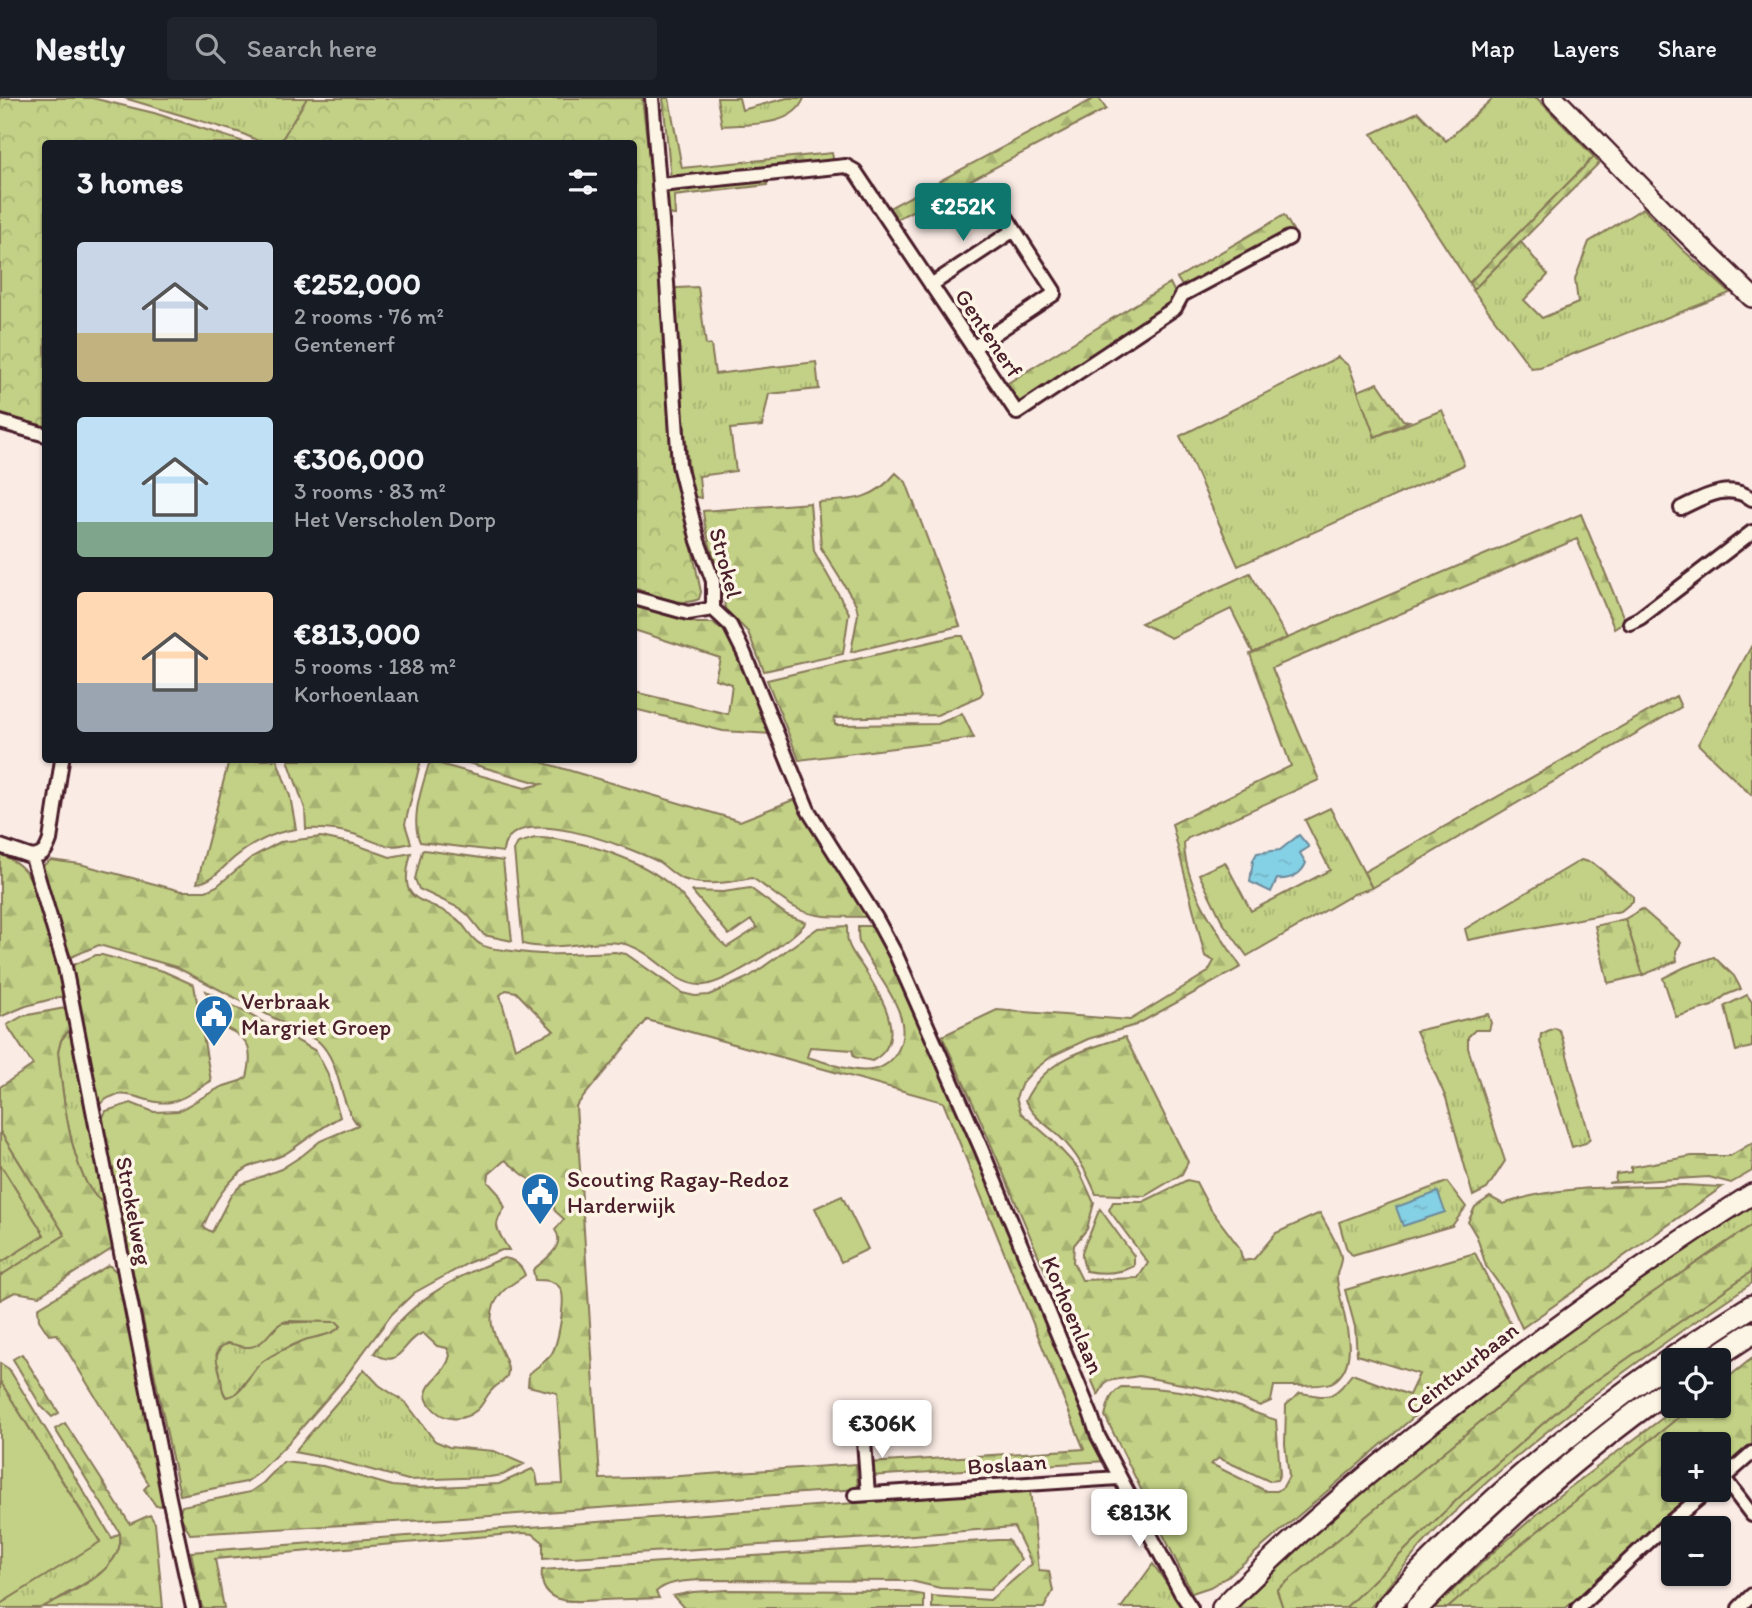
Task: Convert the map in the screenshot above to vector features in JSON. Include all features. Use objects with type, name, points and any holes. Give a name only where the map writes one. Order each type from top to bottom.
[{"type":"highway","points":[[1386,1608],[1443,1548],[1544,1455],[1621,1395],[1752,1306]]},
{"type":"highway","points":[[1729,1348],[1752,1333]]},
{"type":"highway","points":[[1416,1608],[1548,1483],[1661,1394]]},
{"type":"main road","points":[[1554,98],[1752,297]]},
{"type":"main road","points":[[1567,98],[1752,285]]},
{"type":"main road","name":"Ceintuurbaan","points":[[1222,1608],[1336,1502],[1426,1427],[1552,1329],[1666,1249],[1752,1195]]},
{"type":"street","name":"Strokel","points":[[652,98],[679,465],[698,541],[713,581],[713,609],[730,625],[808,810],[876,918],[930,1031]]},
{"type":"street","name":"Gentenerf","points":[[660,185],[846,166],[855,171],[1017,413],[1175,308],[1182,295],[1289,238]]},
{"type":"street","points":[[973,348],[1054,295],[1055,291],[989,192]]},
{"type":"street","points":[[931,285],[1014,230]]},
{"type":"street","points":[[0,422],[42,434]]},
{"type":"street","points":[[1681,508],[1712,493],[1732,490],[1752,499]]},
{"type":"street","points":[[1630,623],[1752,532]]},
{"type":"street","points":[[637,599],[688,613],[713,609]]},
{"type":"street","points":[[0,846],[32,857],[46,852],[62,763]]},
{"type":"street","name":"Strokelweg","points":[[32,857],[65,967],[193,1608]]},
{"type":"street","name":"Korhoenlaan","points":[[930,1031],[1098,1436],[1191,1608]]},
{"type":"street","name":"Boslaan","points":[[863,1428],[861,1495],[1119,1478]]},
{"type":"street","points":[[1731,1471],[1752,1453]]},
{"type":"street","points":[[1731,1491],[1752,1515]]},
{"type":"street","points":[[1578,1608],[1694,1502]]},
{"type":"street","points":[[1739,1608],[1752,1595]]},
{"type":"green space","points":[[0,98],[92,98],[154,113],[238,140],[42,140],[42,429],[0,417]]},
{"type":"green space","points":[[124,98],[398,98],[320,140],[256,140]]},
{"type":"green space","points":[[307,98],[642,98],[655,205],[675,467],[701,592],[699,599],[675,601],[637,589],[637,140],[281,140]]},
{"type":"green space","points":[[663,98],[669,98],[682,168],[832,153],[834,163],[671,180]]},
{"type":"green space","points":[[717,98],[739,98],[742,110],[787,98],[804,98],[799,107],[781,119],[757,124],[722,126]]},
{"type":"green space","points":[[1099,98],[1106,109],[897,219],[889,208]]},
{"type":"green space","points":[[1493,98],[1537,98],[1594,157],[1469,283],[1372,134],[1418,112],[1446,141]]},
{"type":"green space","points":[[1594,157],[1599,163],[1473,290],[1469,283]]},
{"type":"green space","points":[[768,180],[767,185],[674,196],[675,215],[667,214],[665,193],[672,189]]},
{"type":"green space","points":[[1643,208],[1730,293],[1540,367],[1531,368],[1473,290],[1521,242],[1548,275],[1524,300],[1542,318],[1578,303],[1575,279],[1589,242]]},
{"type":"green space","points":[[1284,215],[1293,230],[1261,246],[1186,292],[1177,278]]},
{"type":"green space","points":[[1170,283],[1174,291],[1173,305],[1016,406],[1003,386]]},
{"type":"green space","points":[[698,287],[706,345],[711,345],[715,374],[816,362],[819,389],[769,394],[762,426],[730,429],[736,471],[699,476],[701,498],[691,496],[672,291],[677,288]]},
{"type":"green space","points":[[1338,357],[1349,366],[1375,437],[1442,410],[1464,465],[1238,566],[1180,436]]},
{"type":"green space","points":[[1378,383],[1403,420],[1409,421],[1375,437],[1358,391]]},
{"type":"green space","points":[[896,473],[906,482],[960,626],[851,652],[858,614],[856,604],[821,548],[818,502],[852,499],[870,494]]},
{"type":"green space","points":[[810,503],[814,551],[849,613],[843,654],[764,671],[748,632],[725,609],[703,511]]},
{"type":"green space","points":[[1581,514],[1625,621],[1614,628],[1577,539],[1272,668],[1319,780],[1188,838],[1184,843],[1196,892],[1241,967],[1136,1025],[1088,1039],[1052,1056],[1022,1083],[1016,1098],[1021,1113],[1051,1139],[1078,1168],[1094,1203],[1087,1229],[1074,1245],[1073,1262],[1082,1280],[1138,1278],[1148,1263],[1109,1210],[1113,1202],[1143,1202],[1187,1180],[1196,1182],[1209,1207],[1239,1247],[1243,1261],[1254,1259],[1276,1233],[1320,1213],[1340,1253],[1337,1278],[1349,1348],[1342,1373],[1333,1382],[1274,1386],[1271,1401],[1260,1406],[1224,1392],[1139,1376],[1107,1381],[1098,1395],[942,1036],[997,1010],[1130,1020],[1208,972],[1214,961],[1205,956],[1172,824],[1291,766],[1250,654]]},
{"type":"green space","points":[[1250,573],[1287,638],[1253,653],[1231,609],[1171,638],[1141,623]]},
{"type":"green space","points":[[637,606],[697,623],[713,623],[733,637],[772,734],[723,731],[637,710],[637,693],[728,714],[732,684],[715,679],[720,658],[637,631]]},
{"type":"green space","points":[[963,636],[983,692],[980,696],[937,715],[834,718],[835,725],[938,724],[962,713],[974,738],[799,760],[767,680]]},
{"type":"green space","points":[[1752,645],[1752,792],[1751,795],[1698,744]]},
{"type":"green space","points":[[1676,696],[1681,707],[1372,888],[1364,872]]},
{"type":"green space","points":[[228,763],[278,763],[290,796],[296,829],[255,843],[213,877],[197,883]]},
{"type":"green space","points":[[289,763],[420,763],[405,824],[411,843],[388,846],[345,832],[306,829],[305,809]]},
{"type":"green space","points":[[431,763],[525,788],[542,784],[468,763],[544,763],[740,821],[798,798],[870,917],[812,914],[789,904],[752,878],[700,883],[680,878],[657,861],[572,831],[525,829],[510,836],[503,852],[420,842],[416,823],[418,803]]},
{"type":"green space","points":[[1330,808],[1372,888],[1354,894],[1247,956],[1223,923],[1199,874],[1225,862],[1251,911],[1330,870],[1305,820]]},
{"type":"green space","points":[[321,837],[354,844],[390,857],[411,853],[407,870],[409,890],[421,901],[458,920],[476,941],[484,946],[538,954],[626,954],[682,993],[695,996],[709,995],[749,977],[818,928],[847,926],[850,948],[876,989],[888,1015],[889,1041],[883,1052],[872,1061],[854,1057],[852,1050],[810,1047],[807,1057],[855,1070],[878,1069],[888,1063],[896,1054],[902,1040],[898,1010],[859,942],[858,926],[876,926],[950,1084],[1106,1461],[870,1476],[869,1463],[1084,1449],[943,1102],[647,1020],[576,1106],[600,1479],[856,1464],[858,1489],[462,1518],[190,1534],[179,1514],[182,1506],[250,1492],[283,1462],[323,1466],[392,1486],[418,1488],[499,1484],[532,1469],[538,1485],[563,1484],[557,1393],[528,1386],[529,1374],[548,1359],[553,1351],[561,1322],[563,1301],[558,1285],[535,1280],[533,1270],[556,1247],[558,1236],[555,1230],[564,1219],[555,1211],[551,1197],[505,1160],[489,1174],[488,1182],[499,1194],[505,1208],[497,1225],[509,1250],[470,1262],[414,1293],[392,1314],[342,1381],[292,1439],[256,1475],[246,1482],[180,1495],[101,1121],[106,1111],[131,1103],[154,1112],[178,1111],[221,1087],[247,1077],[250,1056],[248,1048],[240,1037],[215,1023],[206,991],[316,1051],[327,1072],[340,1117],[285,1154],[241,1172],[221,1193],[203,1227],[212,1232],[231,1195],[242,1184],[281,1169],[320,1141],[358,1125],[346,1104],[331,1060],[318,1041],[176,967],[99,945],[71,957],[43,880],[41,867],[51,860],[80,864],[181,891],[206,891],[217,886],[252,857],[280,842]],"holes":[[[506,990],[516,992],[554,1031],[515,1048],[500,995]],[[287,1321],[337,1322],[341,1326],[329,1334],[305,1340],[271,1356],[261,1363],[238,1392],[226,1397],[217,1360],[219,1349],[227,1343],[244,1347],[261,1343],[277,1326]]]},
{"type":"green space","points":[[535,838],[593,847],[651,872],[681,895],[727,947],[757,928],[751,920],[729,935],[692,891],[723,892],[750,888],[787,915],[805,922],[796,933],[757,961],[727,977],[704,985],[681,979],[643,952],[628,945],[607,942],[547,947],[523,944],[514,850],[518,843]]},
{"type":"green space","points":[[424,850],[503,861],[512,941],[484,935],[459,908],[419,889],[415,879]]},
{"type":"green space","points":[[0,854],[23,869],[38,894],[54,948],[63,996],[26,1006],[0,1017]]},
{"type":"green space","points":[[1581,860],[1593,863],[1633,896],[1633,901],[1621,911],[1468,940],[1465,929]]},
{"type":"green space","points":[[1642,909],[1681,943],[1676,951],[1677,961],[1643,975],[1625,919]]},
{"type":"green space","points":[[1625,919],[1643,975],[1608,983],[1595,926]]},
{"type":"green space","points":[[96,955],[163,971],[194,985],[211,1081],[176,1101],[161,1103],[117,1095],[98,1106],[71,966]]},
{"type":"green space","points":[[1714,957],[1734,976],[1741,989],[1726,995],[1712,1006],[1676,1017],[1663,978]]},
{"type":"green space","points":[[1747,995],[1752,1002],[1752,1047],[1736,1051],[1725,1006]]},
{"type":"green space","points":[[65,1008],[70,1029],[61,1040],[58,1052],[70,1135],[84,1179],[94,1194],[106,1204],[113,1248],[39,1296],[15,1292],[0,1300],[0,1276],[65,1235],[0,1131],[0,1087],[33,1065],[7,1025],[23,1016]]},
{"type":"green space","points":[[1488,1014],[1491,1023],[1489,1030],[1475,1030],[1468,1037],[1468,1048],[1505,1161],[1487,1189],[1473,1196],[1446,1098],[1416,1031]]},
{"type":"green space","points":[[1554,1028],[1559,1030],[1562,1037],[1590,1138],[1586,1143],[1572,1147],[1540,1042],[1541,1034]]},
{"type":"green space","points":[[70,1029],[106,1204],[94,1195],[84,1179],[70,1135],[58,1052],[61,1040]]},
{"type":"green space","points":[[1125,1037],[1188,1162],[1182,1174],[1145,1196],[1096,1194],[1072,1150],[1037,1117],[1025,1101],[1043,1075],[1067,1058]]},
{"type":"green space","points":[[0,1131],[65,1235],[0,1276],[0,1263],[44,1235],[0,1164]]},
{"type":"green space","points":[[1752,1143],[1752,1171],[1731,1183],[1709,1177],[1608,1183],[1615,1182],[1616,1174],[1631,1172],[1631,1167],[1692,1156],[1730,1156]]},
{"type":"green space","points":[[0,1164],[44,1235],[0,1263]]},
{"type":"green space","points":[[1447,1182],[1466,1207],[1452,1226],[1352,1255],[1346,1247],[1339,1222]]},
{"type":"green space","points":[[1684,1185],[1722,1187],[1522,1328],[1507,1295],[1486,1266],[1477,1237],[1468,1222],[1475,1207],[1490,1197],[1503,1204],[1570,1190]]},
{"type":"green space","points":[[842,1196],[868,1249],[841,1262],[815,1208]]},
{"type":"green space","points":[[1752,1202],[1752,1225],[1560,1356],[1277,1590],[1283,1608],[1237,1608],[1370,1483],[1440,1423],[1571,1325]]},
{"type":"green space","points":[[1100,1209],[1134,1256],[1134,1266],[1110,1273],[1086,1271],[1082,1250]]},
{"type":"green space","points":[[1752,1225],[1752,1271],[1578,1393],[1471,1486],[1345,1608],[1283,1608],[1277,1590],[1560,1356]]},
{"type":"green space","points":[[1475,1253],[1514,1331],[1227,1577],[1192,1593],[1105,1416],[1114,1393],[1121,1387],[1189,1393],[1216,1399],[1276,1420],[1280,1474],[1277,1480],[1269,1481],[1219,1458],[1211,1464],[1266,1491],[1277,1491],[1283,1487],[1289,1476],[1285,1444],[1286,1405],[1300,1393],[1330,1395],[1340,1389],[1352,1374],[1409,1395],[1419,1374],[1357,1355],[1355,1327],[1345,1290]]},
{"type":"green space","points":[[504,1258],[517,1263],[525,1275],[502,1292],[493,1308],[491,1320],[508,1372],[505,1379],[491,1391],[477,1410],[465,1417],[446,1417],[435,1410],[426,1395],[429,1386],[448,1361],[450,1355],[447,1348],[437,1346],[423,1333],[416,1336],[396,1357],[383,1358],[374,1353],[401,1320],[431,1295],[447,1284]]},
{"type":"green space","points":[[109,1265],[119,1274],[167,1505],[156,1506],[144,1489],[149,1484],[57,1334],[49,1335],[39,1320],[38,1308]]},
{"type":"green space","points":[[1752,1271],[1752,1283],[1594,1395],[1518,1455],[1446,1520],[1370,1608],[1345,1608],[1471,1486],[1578,1393]]},
{"type":"green space","points":[[338,1322],[341,1326],[336,1332],[306,1340],[272,1356],[259,1365],[234,1396],[226,1397],[215,1360],[221,1346],[273,1331],[280,1323]]},
{"type":"green space","points":[[22,1354],[59,1413],[52,1417],[41,1406],[13,1359]]},
{"type":"green space","points":[[1752,1358],[1752,1445],[1731,1462],[1731,1432],[1661,1432],[1661,1502],[1684,1502],[1668,1516],[1661,1516],[1661,1522],[1566,1608],[1448,1608],[1518,1547],[1678,1418],[1731,1418],[1731,1375]]},
{"type":"green space","points":[[0,1363],[9,1369],[112,1538],[120,1533],[116,1554],[102,1572],[52,1603],[39,1608],[0,1608],[0,1604],[100,1541],[0,1381]]},
{"type":"green space","points":[[364,1369],[379,1385],[406,1403],[435,1441],[449,1447],[494,1451],[524,1464],[503,1475],[489,1477],[408,1480],[294,1452]]},
{"type":"green space","points":[[1661,1375],[1661,1387],[1408,1608],[1394,1608],[1542,1466]]},
{"type":"green space","points":[[0,1381],[100,1542],[0,1604]]},
{"type":"green space","points":[[1663,1418],[1678,1418],[1518,1547],[1448,1608],[1434,1608],[1499,1547],[1557,1497]]},
{"type":"green space","points":[[65,1423],[130,1524],[150,1515],[155,1523],[163,1608],[43,1607],[94,1579],[114,1558],[119,1546],[120,1533],[55,1429]]},
{"type":"green space","points":[[1030,1490],[1039,1570],[1049,1571],[1053,1591],[1044,1608],[932,1608],[932,1596],[990,1600],[1032,1564],[1014,1527],[543,1559],[543,1542],[533,1534],[523,1533],[215,1559],[224,1608],[202,1608],[191,1552]]},
{"type":"green space","points":[[1008,1540],[1021,1560],[990,1590],[940,1588],[911,1581],[702,1580],[678,1582],[661,1588],[656,1592],[659,1598],[571,1601],[552,1596],[542,1582],[542,1570]]},
{"type":"green space","points":[[1153,1564],[1181,1608],[1121,1608]]},
{"type":"green space","points":[[728,1590],[900,1591],[924,1595],[924,1608],[684,1608],[673,1596]]},
{"type":"water","points":[[1299,835],[1309,847],[1300,853],[1306,863],[1298,874],[1291,878],[1277,879],[1271,892],[1250,882],[1253,860],[1257,853],[1280,850]]},
{"type":"water","points":[[1438,1192],[1445,1212],[1403,1226],[1396,1207]]},
{"type":"place","name":"Verbraak Margriet Groep","points":[[214,1048]]},
{"type":"place","name":"Scouting Ragay-Redoz Harderwijk","points":[[540,1226]]}]
